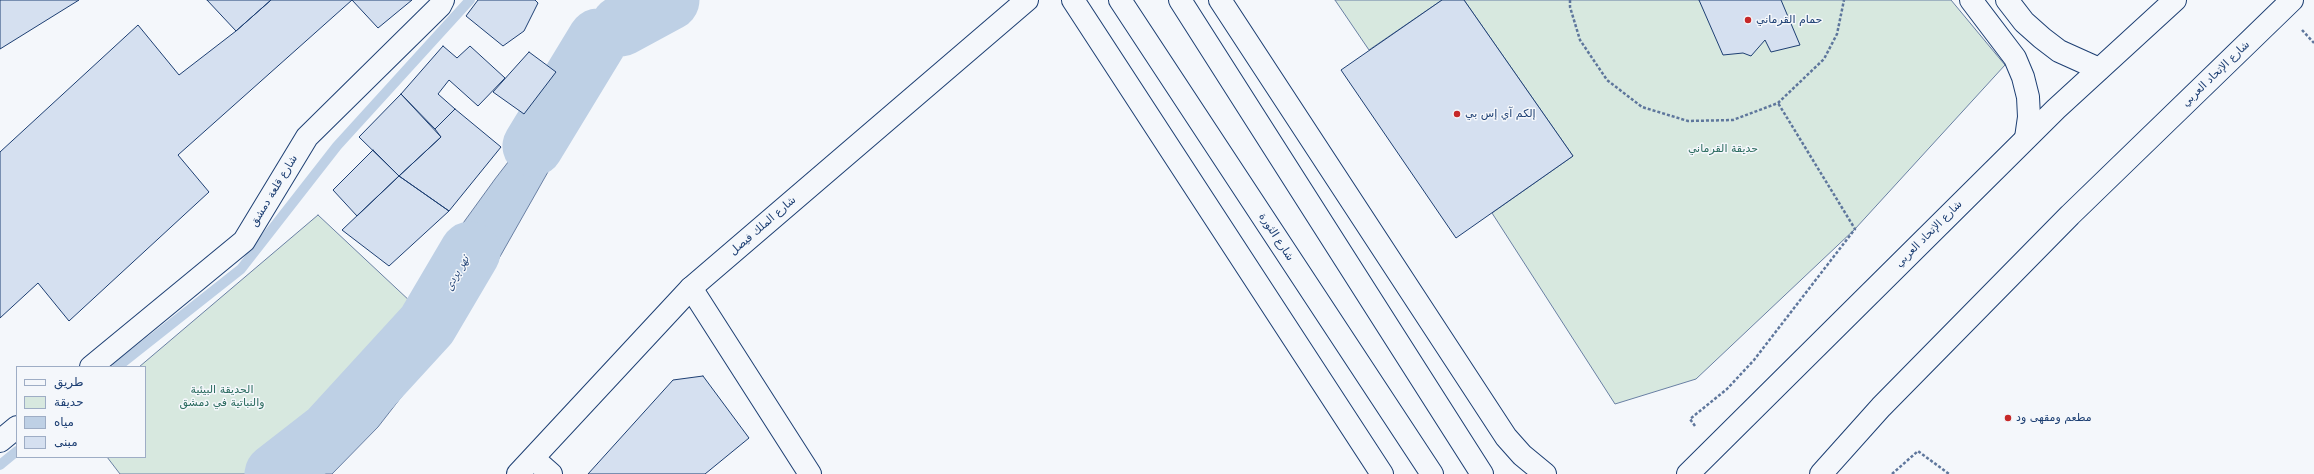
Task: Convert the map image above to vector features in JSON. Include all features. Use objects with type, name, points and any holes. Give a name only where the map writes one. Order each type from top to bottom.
[{"type":"main road","name":"شارع قلعة دمشق","points":[[92,366],[244,242],[307,137],[440,6],[443,0]]},
{"type":"main road","name":"شارع الملك فيصل","points":[[518,474],[534,459],[691,288],[1028,0]]},
{"type":"main road","points":[[1073,0],[1382,474]]},
{"type":"main road","name":"شارع الثورة","points":[[1120,0],[1432,474]]},
{"type":"main road","points":[[1180,0],[1477,466]]},
{"type":"main road","points":[[1220,0],[1506,437],[1520,465],[1545,474]]},
{"type":"main road","points":[[1971,0],[2015,58],[2023,77],[2028,97],[2029,117],[2026,138]]},
{"type":"main road","points":[[2007,0],[2024,22],[2042,38],[2078,61],[2099,69]]},
{"type":"main road","name":"شارع الإتحاد العربي","points":[[1688,474],[2026,138],[2175,0]]},
{"type":"main road","name":"شارع الإتحاد العربي","points":[[1822,474],[1880,407],[2064,221],[2292,0]]},
{"type":"main road","points":[[691,288],[810,474]]},
{"type":"main road","points":[[0,441],[16,428]]},
{"type":"main road","points":[[534,459],[550,474]]},
{"type":"path","points":[[1570,0],[1570,7],[1580,40],[1607,80],[1642,107],[1688,121],[1732,120],[1778,103],[1824,58],[1837,34],[1844,0]]},
{"type":"path","points":[[1690,419],[1726,389],[1754,360],[1855,229],[1778,103]]},
{"type":"path","points":[[1892,474],[1918,451],[1949,474]]},
{"type":"green space","points":[[1335,0],[1442,0],[1369,50]]},
{"type":"green space","name":"حديقة القرماني","points":[[1464,0],[1951,0],[2005,65],[1855,229],[1696,379],[1615,404],[1492,213],[1573,156]]},
{"type":"green space","name":"الحديقة البيئية والنباتية في دمشق","points":[[318,215],[412,303],[370,369],[249,474],[120,474],[108,458],[146,458],[146,366],[140,366]]},
{"type":"water","points":[[576,74],[591,96],[472,306],[378,427],[332,474],[275,474],[329,432],[427,325],[453,237],[495,179]]},
{"type":"building","points":[[0,0],[79,0],[0,49]]},
{"type":"building","points":[[207,0],[271,0],[236,31]]},
{"type":"building","points":[[271,0],[352,0],[178,155],[209,192],[69,321],[38,283],[0,318],[0,152],[138,25],[179,75],[236,31]]},
{"type":"building","points":[[352,0],[412,0],[378,28]]},
{"type":"building","points":[[478,0],[535,0],[538,3],[524,31],[503,46],[466,16]]},
{"type":"building","points":[[1442,0],[1464,0],[1573,156],[1456,238],[1341,70]]},
{"type":"building","name":"حمام القرماني","points":[[1699,0],[1781,0],[1800,45],[1771,52],[1765,40],[1751,56],[1743,53],[1723,55]]},
{"type":"building","points":[[443,46],[457,58],[470,46],[505,78],[478,106],[449,80],[438,94],[455,109],[435,129],[401,94]]},
{"type":"building","points":[[529,52],[556,72],[524,114],[493,92]]},
{"type":"building","points":[[401,94],[441,137],[399,176],[359,137]]},
{"type":"building","points":[[455,109],[501,147],[449,211],[399,176],[441,137],[435,129]]},
{"type":"building","points":[[373,150],[399,176],[357,216],[333,190]]},
{"type":"building","points":[[399,176],[449,211],[389,266],[342,230]]},
{"type":"building","points":[[703,376],[749,438],[705,474],[588,474],[673,380]]},
{"type":"waterway","points":[[118,366],[241,269],[337,146],[470,0]]},
{"type":"waterway","name":"نهر بردى","points":[[621,26],[669,0]]},
{"type":"waterway","name":"نهر بردى","points":[[533,146],[598,39]]},
{"type":"waterway","name":"نهر بردى","points":[[275,474],[329,432],[427,325],[470,252]]},
{"type":"waterway","points":[[0,465],[16,452]]},
{"type":"place","name":"حمام القرماني","points":[[1748,20]]},
{"type":"place","name":"إلكم آي إس بي","points":[[1457,114]]},
{"type":"place","name":"مطعم ومقهى ود","points":[[2008,418]]}]
